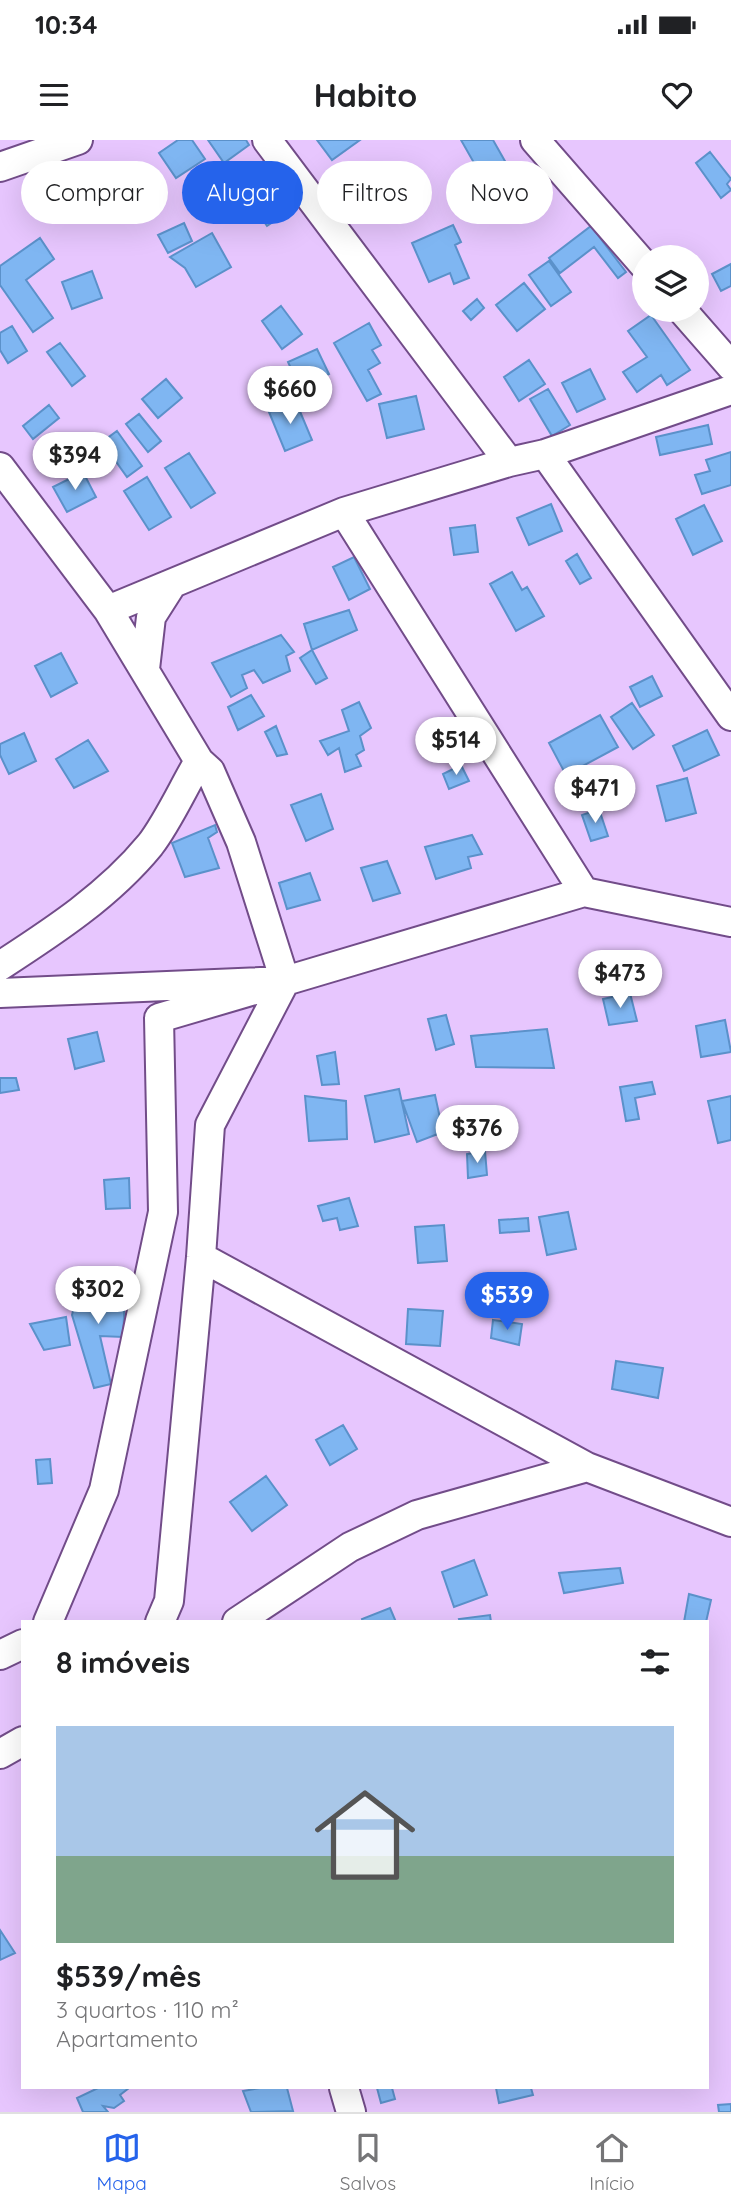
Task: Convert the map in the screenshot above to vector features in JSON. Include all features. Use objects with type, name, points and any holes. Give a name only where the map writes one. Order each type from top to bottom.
[{"type":"street","points":[[4,160],[78,140]]},
{"type":"street","points":[[267,140],[509,462]]},
{"type":"street","points":[[535,140],[632,251]]},
{"type":"street","points":[[692,322],[731,366]]},
{"type":"street","points":[[108,610],[344,512],[509,462],[545,454],[731,390]]},
{"type":"street","points":[[545,454],[731,716]]},
{"type":"street","points":[[0,467],[108,610],[199,761],[210,771],[241,842],[285,981],[210,1125],[201,1257],[169,1601],[161,1620]]},
{"type":"street","points":[[344,512],[584,892]]},
{"type":"street","points":[[145,669],[151,617],[172,584]]},
{"type":"street","points":[[0,966],[64,925],[113,884],[151,843],[199,761]]},
{"type":"street","points":[[49,1620],[104,1490],[163,1212],[159,1018],[584,892],[731,922]]},
{"type":"street","points":[[0,993],[285,981]]},
{"type":"street","points":[[201,1257],[587,1467],[731,1522]]},
{"type":"street","points":[[240,1620],[350,1547],[417,1515],[587,1467]]},
{"type":"street","points":[[0,1655],[21,1645]]},
{"type":"street","points":[[0,1754],[21,1742]]},
{"type":"street","points":[[344,2089],[351,2112]]},
{"type":"building","points":[[178,140],[192,140],[205,159],[182,161],[182,174],[176,178],[168,166],[168,161],[164,161],[159,153]]},
{"type":"building","points":[[208,140],[246,140],[249,145],[227,161],[223,161]]},
{"type":"building","points":[[317,140],[360,140],[332,160]]},
{"type":"building","points":[[461,140],[493,140],[505,161],[473,161]]},
{"type":"building","points":[[710,152],[731,179],[727,184],[731,190],[721,198],[696,163]]},
{"type":"building","points":[[184,224],[192,241],[168,253],[158,235]]},
{"type":"building","points":[[453,225],[461,242],[455,245],[469,278],[454,284],[450,273],[429,282],[412,243]]},
{"type":"building","points":[[591,226],[626,272],[618,278],[594,247],[560,273],[549,258]]},
{"type":"building","points":[[212,233],[231,267],[196,287],[185,268],[170,257]]},
{"type":"building","points":[[40,238],[54,259],[26,280],[53,318],[33,332],[0,285],[0,266]]},
{"type":"building","points":[[549,261],[571,292],[551,306],[529,275]]},
{"type":"building","points":[[731,264],[731,286],[721,291],[712,274]]},
{"type":"building","points":[[92,271],[102,298],[72,309],[62,282]]},
{"type":"building","points":[[524,283],[545,309],[517,331],[496,305]]},
{"type":"building","points":[[477,299],[484,308],[471,320],[463,311]]},
{"type":"building","points":[[281,306],[302,334],[282,349],[262,321]]},
{"type":"building","points":[[641,322],[656,322],[690,370],[667,385],[661,375],[637,392],[623,372],[647,357],[628,331]]},
{"type":"building","points":[[369,323],[381,345],[372,350],[380,363],[368,370],[381,394],[367,401],[334,343]]},
{"type":"building","points":[[12,326],[27,351],[8,363],[0,350],[0,333]]},
{"type":"building","points":[[60,343],[85,376],[72,386],[47,352]]},
{"type":"building","points":[[317,349],[329,374],[300,388],[288,362]]},
{"type":"building","points":[[529,360],[545,384],[519,401],[504,377]]},
{"type":"building","points":[[590,369],[605,399],[577,412],[562,383]]},
{"type":"building","points":[[166,379],[182,398],[158,418],[142,399]]},
{"type":"building","points":[[548,389],[570,425],[552,436],[530,399]]},
{"type":"building","points":[[416,396],[424,429],[387,438],[379,404]]},
{"type":"building","points":[[296,402],[312,440],[285,451],[269,412]]},
{"type":"building","points":[[49,405],[59,418],[33,439],[23,426]]},
{"type":"building","points":[[139,414],[161,441],[148,452],[126,424]]},
{"type":"building","points":[[708,425],[712,444],[660,455],[656,437]]},
{"type":"building","points":[[117,431],[142,466],[127,477],[102,442]]},
{"type":"building","points":[[731,452],[731,485],[702,494],[695,475],[710,471],[706,460]]},
{"type":"building","points":[[189,453],[215,493],[191,508],[165,468]]},
{"type":"building","points":[[83,472],[96,497],[67,512],[53,487]]},
{"type":"building","points":[[147,477],[171,517],[149,530],[124,491]]},
{"type":"building","points":[[551,504],[562,531],[529,545],[517,518]]},
{"type":"building","points":[[704,505],[722,541],[693,555],[676,519]]},
{"type":"building","points":[[475,525],[478,552],[454,555],[450,528]]},
{"type":"building","points":[[577,554],[591,578],[580,584],[566,561]]},
{"type":"building","points":[[354,557],[370,589],[349,600],[333,567]]},
{"type":"building","points":[[512,572],[522,590],[527,587],[544,616],[516,631],[490,584]]},
{"type":"building","points":[[349,610],[357,630],[312,650],[304,624]]},
{"type":"building","points":[[281,635],[294,652],[286,656],[290,671],[263,683],[254,670],[242,675],[247,688],[231,697],[212,663]]},
{"type":"building","points":[[312,650],[327,678],[316,684],[300,658]]},
{"type":"building","points":[[61,653],[77,683],[51,697],[35,666]]},
{"type":"building","points":[[652,676],[662,696],[640,707],[630,687]]},
{"type":"building","points":[[251,695],[264,716],[238,730],[228,707]]},
{"type":"building","points":[[359,702],[371,728],[360,736],[364,750],[356,755],[361,766],[345,772],[339,748],[328,755],[320,741],[349,731],[342,710]]},
{"type":"building","points":[[632,703],[654,735],[633,749],[611,717]]},
{"type":"building","points":[[600,715],[618,747],[566,775],[549,743]]},
{"type":"building","points":[[276,726],[287,754],[277,756],[265,732]]},
{"type":"building","points":[[707,730],[719,755],[684,771],[673,746]]},
{"type":"building","points":[[24,733],[36,761],[9,774],[0,755],[0,744]]},
{"type":"building","points":[[88,740],[108,771],[74,788],[56,759]]},
{"type":"building","points":[[461,765],[469,781],[449,789],[443,774]]},
{"type":"building","points":[[687,778],[696,813],[666,821],[657,786]]},
{"type":"building","points":[[321,794],[333,829],[306,841],[291,805]]},
{"type":"building","points":[[599,809],[608,836],[591,841],[582,815]]},
{"type":"building","points":[[215,825],[217,832],[208,838],[219,868],[185,877],[172,843]]},
{"type":"building","points":[[472,835],[482,854],[468,857],[471,868],[436,879],[425,847]]},
{"type":"building","points":[[387,861],[400,893],[373,901],[361,868]]},
{"type":"building","points":[[310,873],[320,900],[287,909],[279,883]]},
{"type":"building","points":[[630,993],[637,1021],[609,1025],[603,999]]},
{"type":"building","points":[[446,1015],[454,1044],[436,1050],[428,1019]]},
{"type":"building","points":[[725,1020],[731,1052],[701,1057],[696,1026]]},
{"type":"building","points":[[547,1029],[554,1068],[476,1067],[471,1036]]},
{"type":"building","points":[[97,1032],[104,1061],[75,1069],[68,1039]]},
{"type":"building","points":[[335,1052],[339,1084],[322,1085],[317,1056]]},
{"type":"building","points":[[0,1078],[16,1078],[19,1090],[0,1093]]},
{"type":"building","points":[[652,1082],[655,1094],[635,1098],[639,1119],[626,1121],[620,1087]]},
{"type":"building","points":[[399,1089],[409,1134],[375,1142],[365,1096]]},
{"type":"building","points":[[435,1095],[443,1132],[417,1142],[402,1101]]},
{"type":"building","points":[[305,1096],[346,1101],[347,1139],[309,1141]]},
{"type":"building","points":[[731,1096],[731,1140],[718,1143],[708,1101]]},
{"type":"building","points":[[485,1151],[487,1175],[468,1178],[467,1154]]},
{"type":"building","points":[[129,1178],[130,1208],[106,1209],[104,1180]]},
{"type":"building","points":[[349,1198],[358,1226],[340,1230],[337,1218],[323,1221],[318,1206]]},
{"type":"building","points":[[568,1212],[576,1249],[547,1255],[539,1217]]},
{"type":"building","points":[[528,1218],[529,1231],[500,1233],[499,1220]]},
{"type":"building","points":[[444,1225],[447,1261],[418,1263],[415,1227]]},
{"type":"building","points":[[81,1280],[125,1294],[123,1337],[100,1336],[111,1384],[94,1388],[72,1315]]},
{"type":"building","points":[[408,1309],[443,1311],[440,1346],[406,1344]]},
{"type":"building","points":[[66,1317],[70,1345],[44,1350],[30,1324]]},
{"type":"building","points":[[493,1320],[522,1324],[519,1345],[491,1338]]},
{"type":"building","points":[[616,1361],[663,1368],[658,1398],[612,1389]]},
{"type":"building","points":[[343,1425],[357,1449],[330,1465],[316,1440]]},
{"type":"building","points":[[50,1459],[52,1483],[38,1484],[36,1460]]},
{"type":"building","points":[[266,1476],[287,1505],[252,1531],[230,1502]]},
{"type":"building","points":[[474,1560],[487,1595],[454,1607],[442,1572]]},
{"type":"building","points":[[620,1568],[623,1583],[564,1593],[559,1573]]},
{"type":"building","points":[[689,1594],[711,1600],[706,1620],[684,1620]]},
{"type":"building","points":[[390,1608],[395,1620],[362,1620]]},
{"type":"building","points":[[490,1615],[491,1620],[459,1620]]},
{"type":"building","points":[[0,1930],[15,1953],[0,1960]]},
{"type":"building","points":[[96,2089],[128,2089],[120,2095],[124,2101],[114,2108],[103,2106],[108,2112],[83,2112],[77,2098]]},
{"type":"building","points":[[287,2089],[293,2111],[251,2112],[243,2091]]},
{"type":"building","points":[[377,2089],[392,2089],[395,2099],[381,2103]]},
{"type":"building","points":[[496,2089],[531,2089],[533,2095],[499,2103]]},
{"type":"building","points":[[731,2104],[731,2112],[719,2112],[718,2105]]}]
